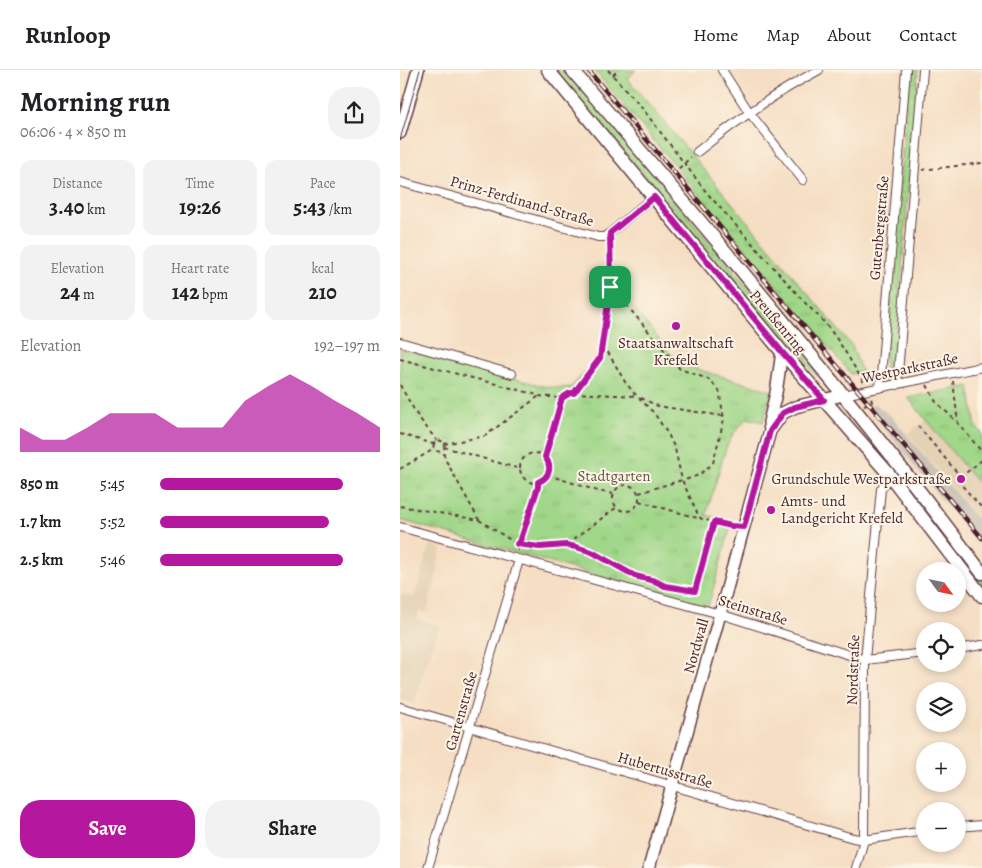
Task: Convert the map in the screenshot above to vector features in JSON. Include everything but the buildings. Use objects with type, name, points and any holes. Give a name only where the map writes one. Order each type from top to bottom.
[{"type":"main road","name":"Preußenring","points":[[548,70],[782,352],[890,476],[982,596]]},
{"type":"main road","name":"Preußenring","points":[[572,70],[905,471],[982,573]]},
{"type":"street","points":[[400,133],[418,70]]},
{"type":"street","points":[[722,70],[749,112],[803,180]]},
{"type":"street","points":[[697,152],[749,112],[819,70]]},
{"type":"street","name":"Gutenbergstraße","points":[[880,388],[906,70]]},
{"type":"street","name":"Gutenbergstraße","points":[[897,385],[924,70]]},
{"type":"street","name":"Prinz-Ferdinand-Straße","points":[[400,182],[598,237],[604,237],[610,233],[654,197]]},
{"type":"street","points":[[400,342],[512,374]]},
{"type":"street","name":"Nordwall","points":[[770,431],[769,422],[776,393],[782,352]]},
{"type":"street","name":"Westparkstraße","points":[[843,395],[982,367]]},
{"type":"street","name":"Nordwall","points":[[649,868],[770,431],[783,413],[795,407],[843,395]]},
{"type":"street","name":"Nordstraße","points":[[856,868],[864,840],[865,660],[880,489],[890,476]]},
{"type":"street","name":"Steinstraße","points":[[400,527],[720,614],[865,660],[916,654]]},
{"type":"street","name":"Gartenstraße","points":[[428,868],[519,560]]},
{"type":"street","points":[[966,647],[982,646]]},
{"type":"street","name":"Hubertusstraße","points":[[400,707],[864,840],[916,832]]},
{"type":"street","points":[[966,827],[982,825]]},
{"type":"path","points":[[608,70],[642,108],[707,193],[808,306],[822,318],[841,344],[868,390],[872,402],[854,409]]},
{"type":"path","points":[[613,75],[618,70]]},
{"type":"path","points":[[915,170],[982,163]]},
{"type":"path","points":[[574,393],[600,358],[610,287],[610,233]]},
{"type":"path","points":[[610,287],[680,369],[708,379],[719,390],[723,416],[713,463],[699,475],[638,493]]},
{"type":"path","points":[[602,346],[609,354],[625,382],[654,413],[668,434],[682,481],[702,519]]},
{"type":"path","points":[[400,359],[539,396],[562,398],[570,393],[636,395],[658,406],[723,416]]},
{"type":"path","points":[[951,374],[958,424]]},
{"type":"path","points":[[924,379],[936,402],[982,452]]},
{"type":"path","points":[[400,386],[417,415],[437,440],[442,441],[445,459],[480,520]]},
{"type":"path","points":[[400,470],[434,449],[437,451],[444,447],[484,436],[539,396]]},
{"type":"path","points":[[545,457],[562,398]]},
{"type":"path","points":[[918,426],[961,477]]},
{"type":"path","points":[[400,434],[433,444]]},
{"type":"path","points":[[433,444],[437,440]]},
{"type":"path","points":[[433,444],[434,449]]},
{"type":"path","points":[[444,447],[520,469]]},
{"type":"path","points":[[537,453],[545,457],[550,466],[548,475],[538,482],[528,481],[520,469],[522,460],[529,454],[537,453]]},
{"type":"path","points":[[982,460],[957,480],[982,508]]},
{"type":"path","points":[[548,475],[598,491],[614,494]]},
{"type":"path","points":[[517,544],[521,539],[538,482]]},
{"type":"path","points":[[632,487],[638,493],[638,501],[634,508],[623,511],[614,501],[614,494],[620,488],[632,487]]},
{"type":"path","points":[[638,501],[714,522],[744,527]]},
{"type":"path","points":[[400,506],[480,520],[517,544],[540,547],[566,545],[592,552],[635,576],[655,581],[665,586],[695,591],[714,522]]},
{"type":"path","points":[[566,545],[617,506]]},
{"type":"shaded area","points":[[875,404],[892,417],[982,525],[982,546],[936,493],[868,408]]},
{"type":"shaded area","name":"Grundschule Westparkstraße","points":[[927,419],[982,488],[982,522],[908,434]]},
{"type":"shaded area","points":[[430,544],[442,548],[437,566],[439,567],[426,613],[419,611],[417,619],[440,626],[414,703],[400,699],[400,594],[414,597]]},
{"type":"green space","points":[[556,70],[565,70],[582,89],[821,375],[817,376],[766,320]]},
{"type":"green space","points":[[594,70],[636,70],[627,78],[852,346],[862,372],[851,374]]},
{"type":"green space","points":[[909,70],[918,70],[893,380],[883,382]]},
{"type":"green space","name":"Stadtgarten","points":[[609,282],[613,283],[679,364],[772,391],[763,422],[747,418],[733,434],[726,448],[706,515],[732,522],[708,607],[400,520],[400,349],[543,386],[571,387],[590,367],[601,347],[608,315]]},
{"type":"green space","points":[[969,386],[976,427],[982,433],[982,488],[908,398]]},
{"type":"green space","points":[[894,465],[982,579],[982,590],[966,568],[966,562],[961,562],[890,466]]},
{"type":"tram line","points":[[400,140],[420,70]]},
{"type":"railway","points":[[588,70],[982,538]]},
{"type":"place","name":"Staatsanwaltschaft Krefeld","points":[[676,326]]},
{"type":"place","name":"Grundschule Westparkstraße","points":[[961,479]]},
{"type":"place","name":"Amts- und Landgericht Krefeld","points":[[771,510]]},
{"type":"route","points":[[654,197],[824,400],[795,407],[783,413],[770,431],[744,527],[714,522],[695,591],[665,586],[655,581],[635,576],[592,552],[576,547],[566,545],[540,547],[517,544],[521,539],[538,482],[548,475],[550,466],[545,457],[562,398],[565,395],[574,393],[600,358],[610,287],[610,233],[654,197]]}]
